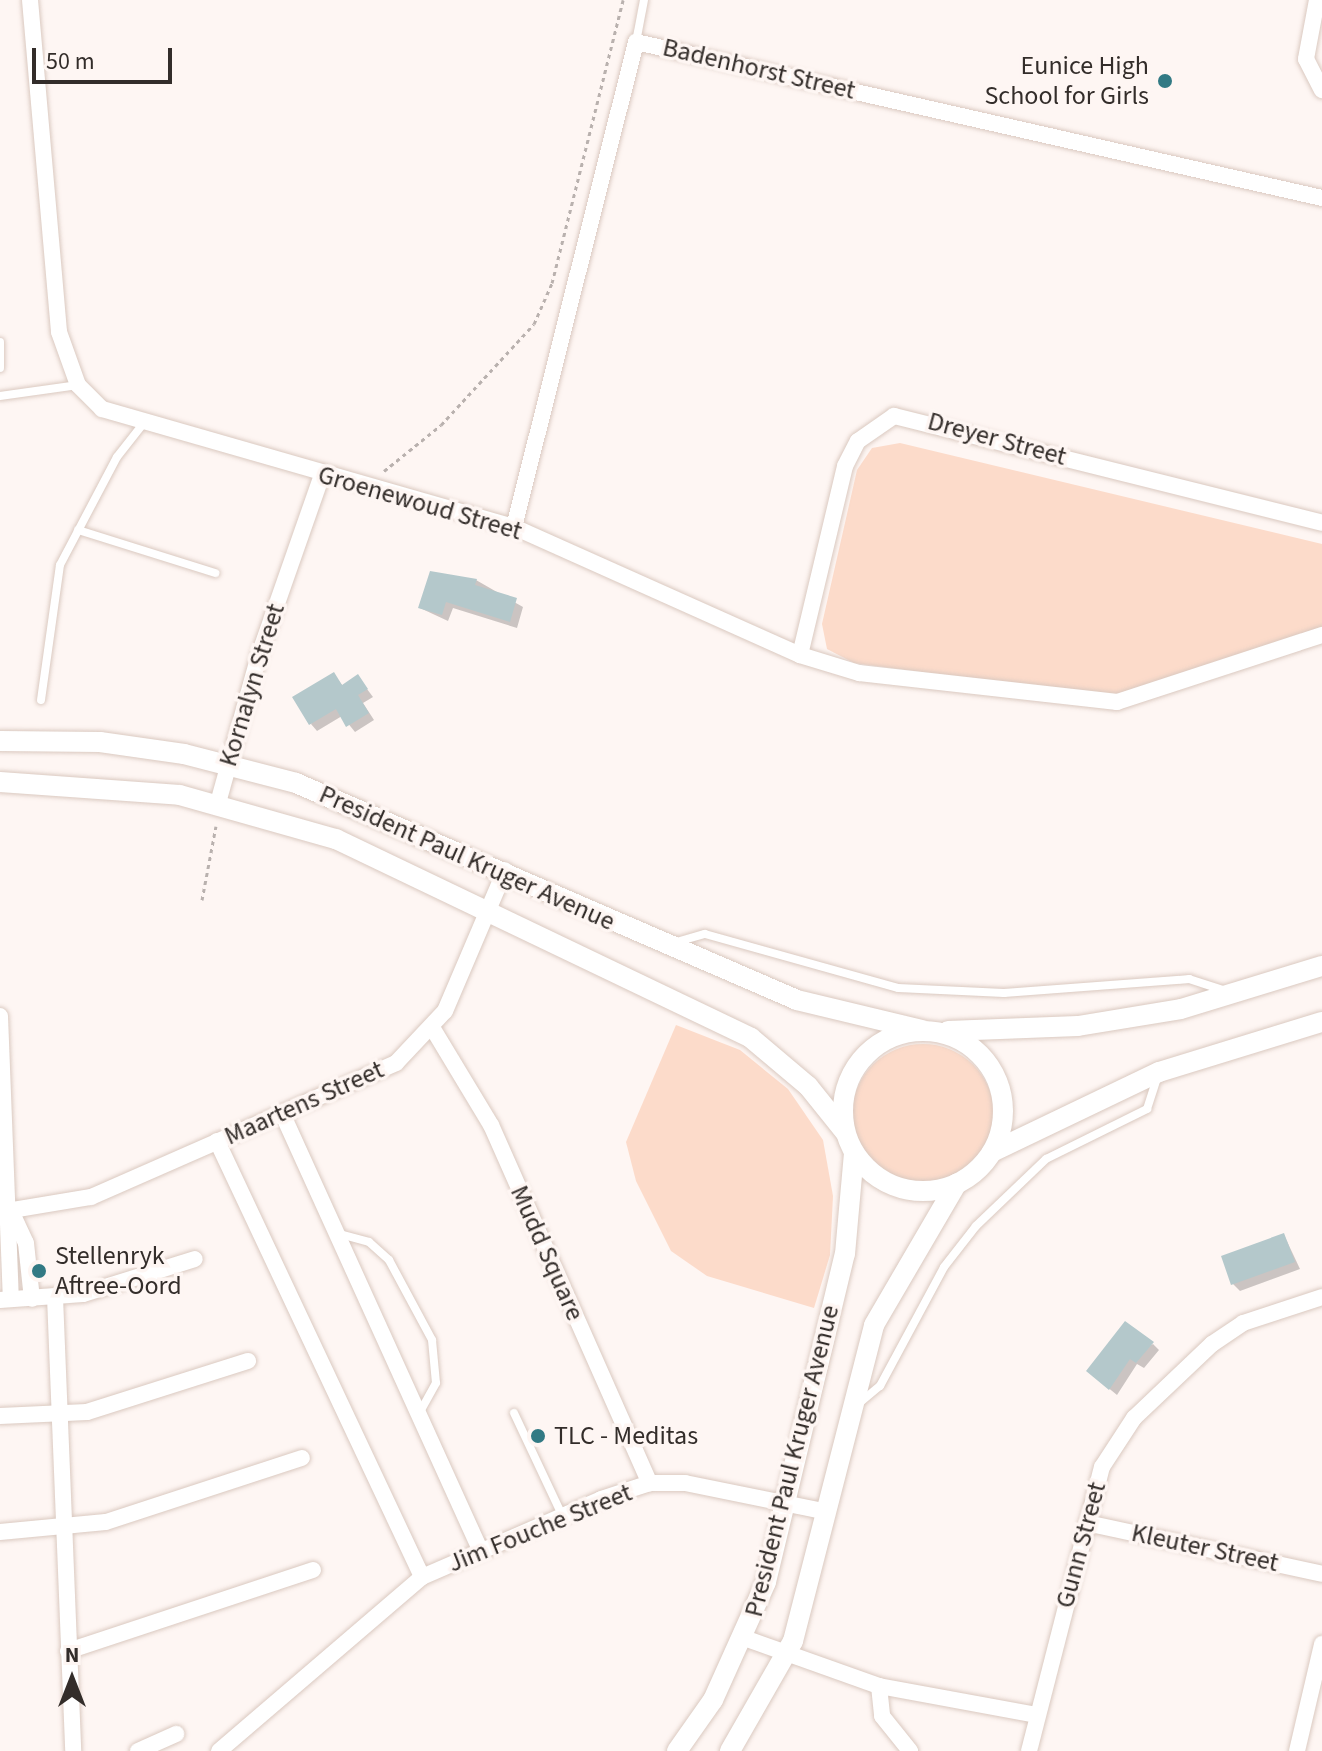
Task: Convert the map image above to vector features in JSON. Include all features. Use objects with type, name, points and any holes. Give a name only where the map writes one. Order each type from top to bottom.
[{"type":"street","name":"Groenewoud Street","points":[[30,0],[59,332],[78,385],[102,409],[143,424],[514,527],[822,663],[1117,702],[1322,635]]},
{"type":"street","points":[[1317,0],[1306,59],[1322,90]]},
{"type":"street","name":"Badenhorst Street","points":[[514,527],[636,42],[1322,198]]},
{"type":"street","name":"Dreyer Street","points":[[800,655],[845,466],[858,441],[894,416],[1322,523]]},
{"type":"street","name":"Kornalyn Street","points":[[218,803],[227,762],[322,475]]},
{"type":"street","name":"Dreyer Street","points":[[810,619],[822,663]]},
{"type":"street","name":"President Paul Kruger Avenue","points":[[0,741],[100,742],[227,762],[366,808],[505,870],[666,948],[797,1000],[931,1031],[1078,1026],[1236,994],[1322,966]]},
{"type":"street","name":"President Paul Kruger Avenue","points":[[0,782],[129,787],[218,803],[336,839],[489,907],[751,1038],[808,1086],[845,1132]]},
{"type":"street","name":"Maartens Street","points":[[5,1211],[91,1197],[396,1063],[433,1029],[505,870]]},
{"type":"street","points":[[0,1016],[6,1299],[55,1297],[195,1259]]},
{"type":"street","points":[[992,1152],[1004,1104],[997,1079],[964,1041],[931,1031],[868,1051],[842,1103],[845,1132],[854,1153],[894,1187],[921,1192],[957,1183],[992,1152],[1159,1072],[1322,1022]]},
{"type":"street","name":"Mudd Square","points":[[433,1029],[491,1125],[650,1483]]},
{"type":"street","points":[[282,1113],[479,1548]]},
{"type":"street","points":[[217,1141],[422,1577]]},
{"type":"street","name":"President Paul Kruger Avenue","points":[[677,1751],[744,1638],[784,1505],[845,1254],[854,1153]]},
{"type":"street","name":"President Paul Kruger Avenue","points":[[730,1751],[786,1653],[827,1512],[848,1410],[874,1325],[957,1183]]},
{"type":"street","points":[[5,1211],[26,1243],[32,1299]]},
{"type":"street","points":[[55,1297],[73,1751]]},
{"type":"street","name":"Gunn Street","points":[[1029,1751],[1102,1467],[1134,1418],[1176,1376],[1243,1323],[1322,1297]]},
{"type":"street","points":[[0,1416],[58,1415],[248,1361]]},
{"type":"street","points":[[0,1532],[64,1529],[302,1458]]},
{"type":"street","name":"Jim Fouche Street","points":[[219,1751],[422,1577],[479,1548],[562,1515],[650,1483],[702,1485],[827,1512]]},
{"type":"street","name":"Kleuter Street","points":[[1087,1523],[1322,1574]]},
{"type":"street","points":[[68,1651],[313,1570]]},
{"type":"street","points":[[744,1638],[879,1686],[1037,1715]]},
{"type":"street","points":[[1297,1751],[1322,1644]]},
{"type":"street","points":[[879,1686],[882,1716],[910,1751]]},
{"type":"street","points":[[138,1751],[176,1734]]},
{"type":"lane","points":[[636,42],[644,0]]},
{"type":"lane","points":[[0,342],[0,368]]},
{"type":"lane","points":[[0,396],[78,385]]},
{"type":"lane","points":[[41,700],[50,606],[78,530],[143,424]]},
{"type":"lane","points":[[78,530],[215,573]]},
{"type":"lane","points":[[666,948],[705,934],[898,988],[1004,993],[1189,979],[1236,994]]},
{"type":"lane","points":[[848,1410],[880,1386],[944,1267],[976,1226],[1046,1159],[1147,1109],[1159,1072]]},
{"type":"lane","points":[[336,1233],[369,1242],[389,1260],[432,1340],[436,1383],[419,1415]]},
{"type":"lane","points":[[514,1413],[562,1515]]},
{"type":"path","points":[[360,486],[410,454],[534,324],[552,283],[623,0]]},
{"type":"path","name":"Kornalyn Street","points":[[202,900],[218,803]]},
{"type":"shaded area","points":[[900,443],[1322,544],[1322,628],[1111,697],[854,663],[827,649],[822,624],[857,470],[872,448]]},
{"type":"shaded area","points":[[676,1025],[740,1050],[788,1089],[823,1140],[833,1196],[830,1255],[814,1308],[707,1276],[671,1251],[636,1181],[626,1142]]},
{"type":"shaded area","points":[[923,1044],[950,1049],[974,1064],[989,1088],[994,1115],[989,1142],[974,1166],[950,1181],[923,1186],[896,1181],[872,1166],[857,1142],[852,1115],[857,1088],[872,1064],[896,1049]]},
{"type":"building","points":[[430,571],[477,579],[475,585],[517,598],[510,622],[446,602],[442,615],[418,608]]},
{"type":"building","points":[[334,672],[342,685],[358,674],[368,689],[358,695],[369,713],[346,727],[336,709],[309,725],[292,697]]},
{"type":"building","points":[[1284,1233],[1295,1262],[1231,1285],[1221,1256]]},
{"type":"building","name":"Stellenryk Aftree-Oord","points":[[44,1265],[45,1277],[34,1277],[33,1266]]},
{"type":"building","points":[[1125,1321],[1154,1342],[1136,1363],[1130,1359],[1109,1390],[1086,1371]]},
{"type":"place","name":"Eunice High School for Girls","points":[[1165,81]]},
{"type":"place","name":"Stellenryk Aftree-Oord","points":[[39,1271]]},
{"type":"place","name":"TLC - Meditas","points":[[538,1436]]}]
